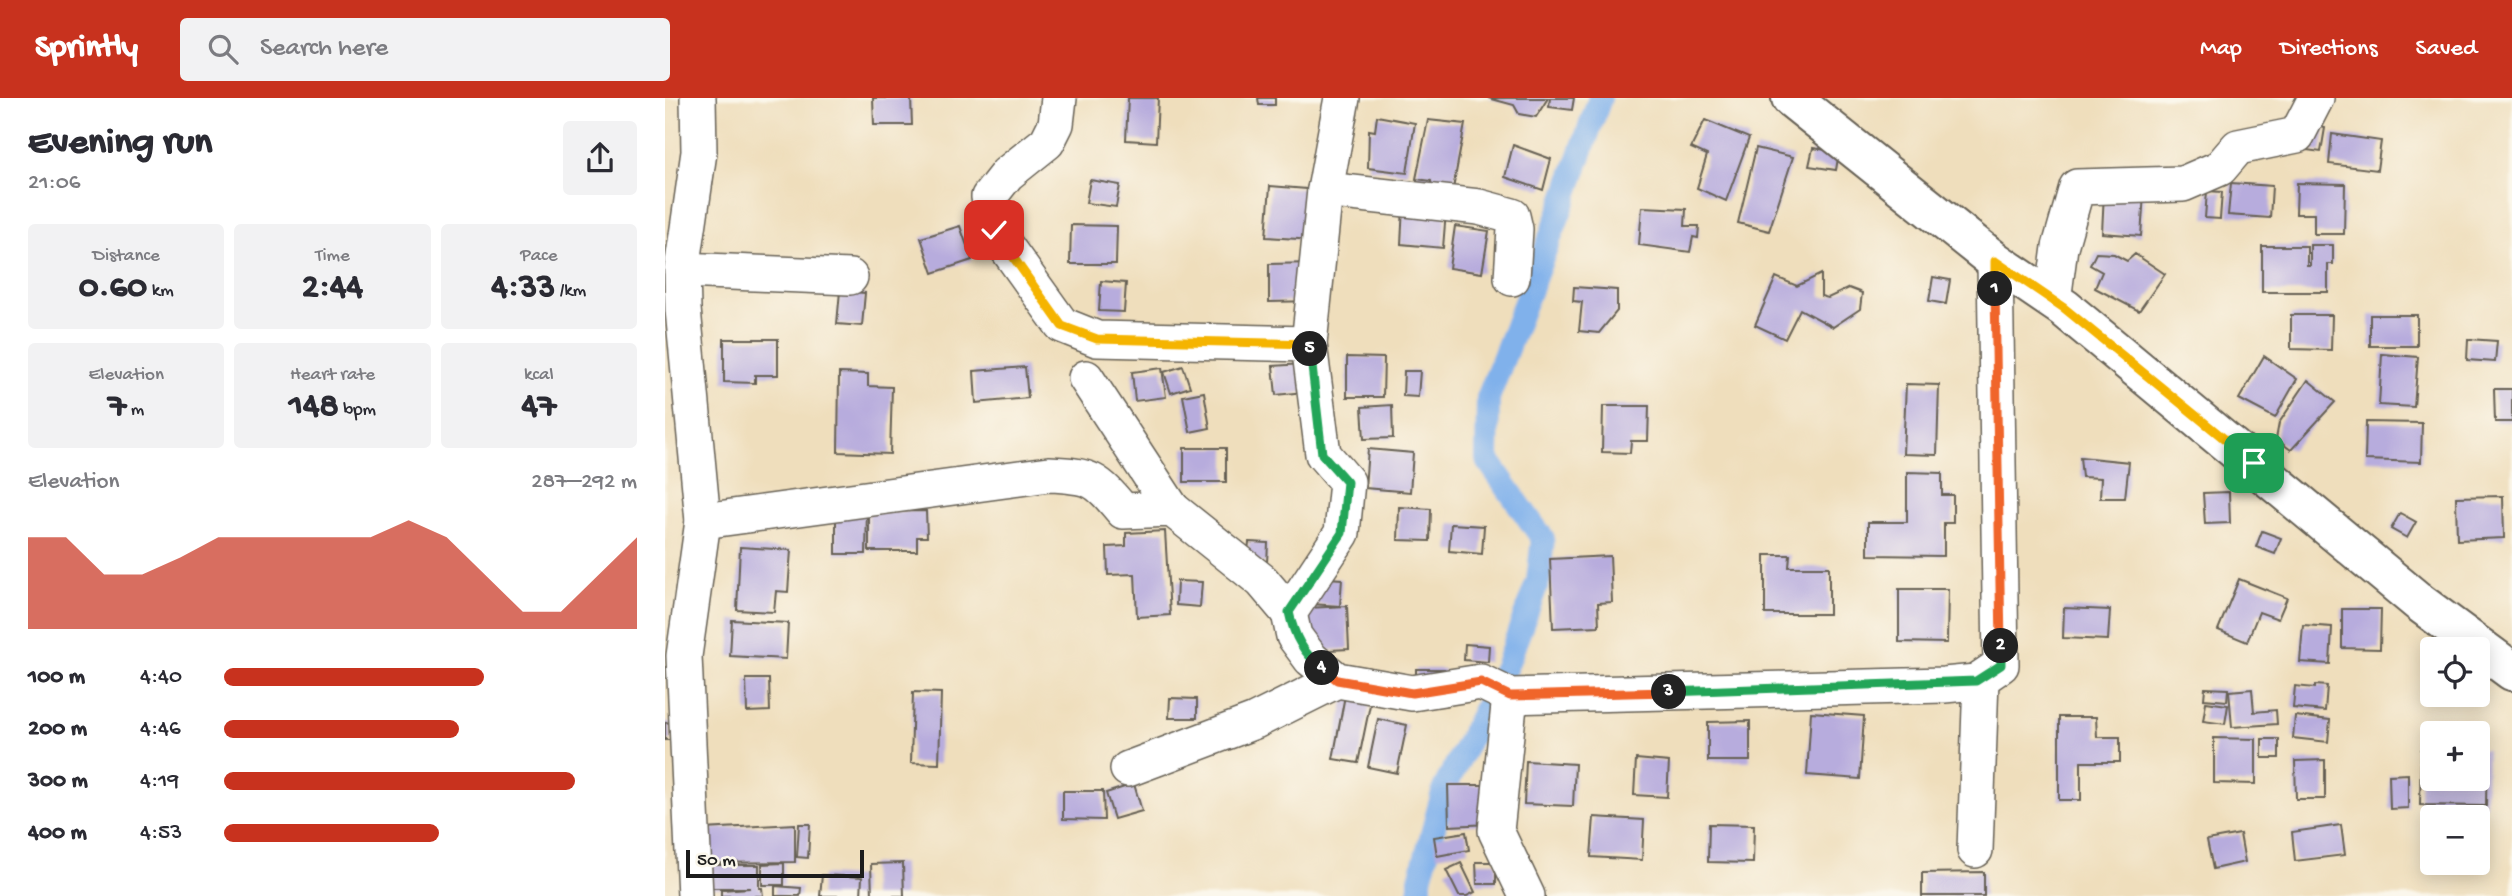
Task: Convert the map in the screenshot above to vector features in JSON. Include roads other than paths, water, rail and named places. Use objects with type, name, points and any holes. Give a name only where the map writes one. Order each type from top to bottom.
[{"type":"main road","points":[[1791,98],[1995,261],[2053,301],[2420,603],[2512,671]]},
{"type":"street","points":[[695,896],[684,656],[703,521],[674,309],[699,152],[698,98]]},
{"type":"street","points":[[1059,98],[1056,124],[1047,142],[1007,174],[989,197],[994,230],[1062,326],[1097,339],[1310,344]]},
{"type":"street","points":[[1289,612],[1342,533],[1347,482],[1322,454],[1310,344],[1325,190],[1342,98]]},
{"type":"street","points":[[2053,301],[2060,247],[2077,187],[2183,184],[2220,168],[2238,147],[2297,135],[2316,98]]},
{"type":"street","points":[[1325,190],[1479,207],[1512,216],[1515,229],[1512,278]]},
{"type":"street","points":[[1086,378],[1172,509],[1262,581],[1289,612],[1294,636],[1311,659],[1337,680],[1412,693],[1944,685],[1981,679],[2001,665],[1995,261]]},
{"type":"street","points":[[682,270],[850,277]]},
{"type":"street","points":[[703,521],[1049,474],[1089,478],[1101,484],[1123,511],[1172,509]]},
{"type":"street","points":[[1975,850],[1981,679]]},
{"type":"street","points":[[1128,769],[1255,721],[1337,680]]},
{"type":"street","points":[[1499,691],[1496,831],[1527,896]]},
{"type":"waterway","points":[[1420,896],[1420,879],[1444,789],[1506,667],[1538,581],[1543,539],[1487,459],[1488,398],[1563,204],[1600,98]]}]
